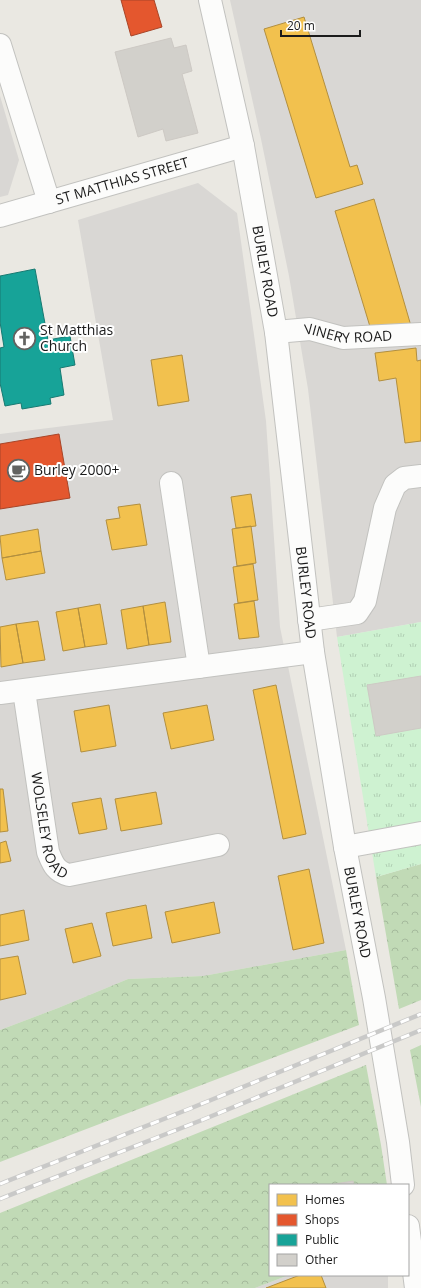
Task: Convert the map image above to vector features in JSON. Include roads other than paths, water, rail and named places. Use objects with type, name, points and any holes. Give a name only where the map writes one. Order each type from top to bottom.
[{"type":"street","name":"BURLEY ROAD","points":[[210,0],[243,146],[276,332],[313,652],[345,847],[374,998],[398,1142],[403,1184]]},
{"type":"street","points":[[0,45],[49,202]]},
{"type":"street","name":"ST MATTHIAS STREET","points":[[0,216],[243,146]]},
{"type":"street","name":"VINERY ROAD","points":[[276,332],[310,329],[343,338],[421,334]]},
{"type":"street","points":[[309,620],[357,613],[364,601],[385,508],[395,485],[404,478],[421,476]]},
{"type":"street","points":[[171,483],[198,666]]},
{"type":"street","points":[[0,693],[313,652]]},
{"type":"street","name":"WOLSELEY ROAD","points":[[24,691],[48,852],[52,863],[60,873],[69,875],[218,845]]},
{"type":"street","points":[[345,847],[421,833]]},
{"type":"street","points":[[409,1234],[416,1288]]},
{"type":"railway","points":[[0,1184],[189,1109],[421,1014]]},
{"type":"railway","points":[[0,1199],[202,1120],[421,1030]]},
{"type":"place","name":"St Matthias Church","points":[[25,338]]},
{"type":"place","name":"Burley 2000+","points":[[19,470]]}]
